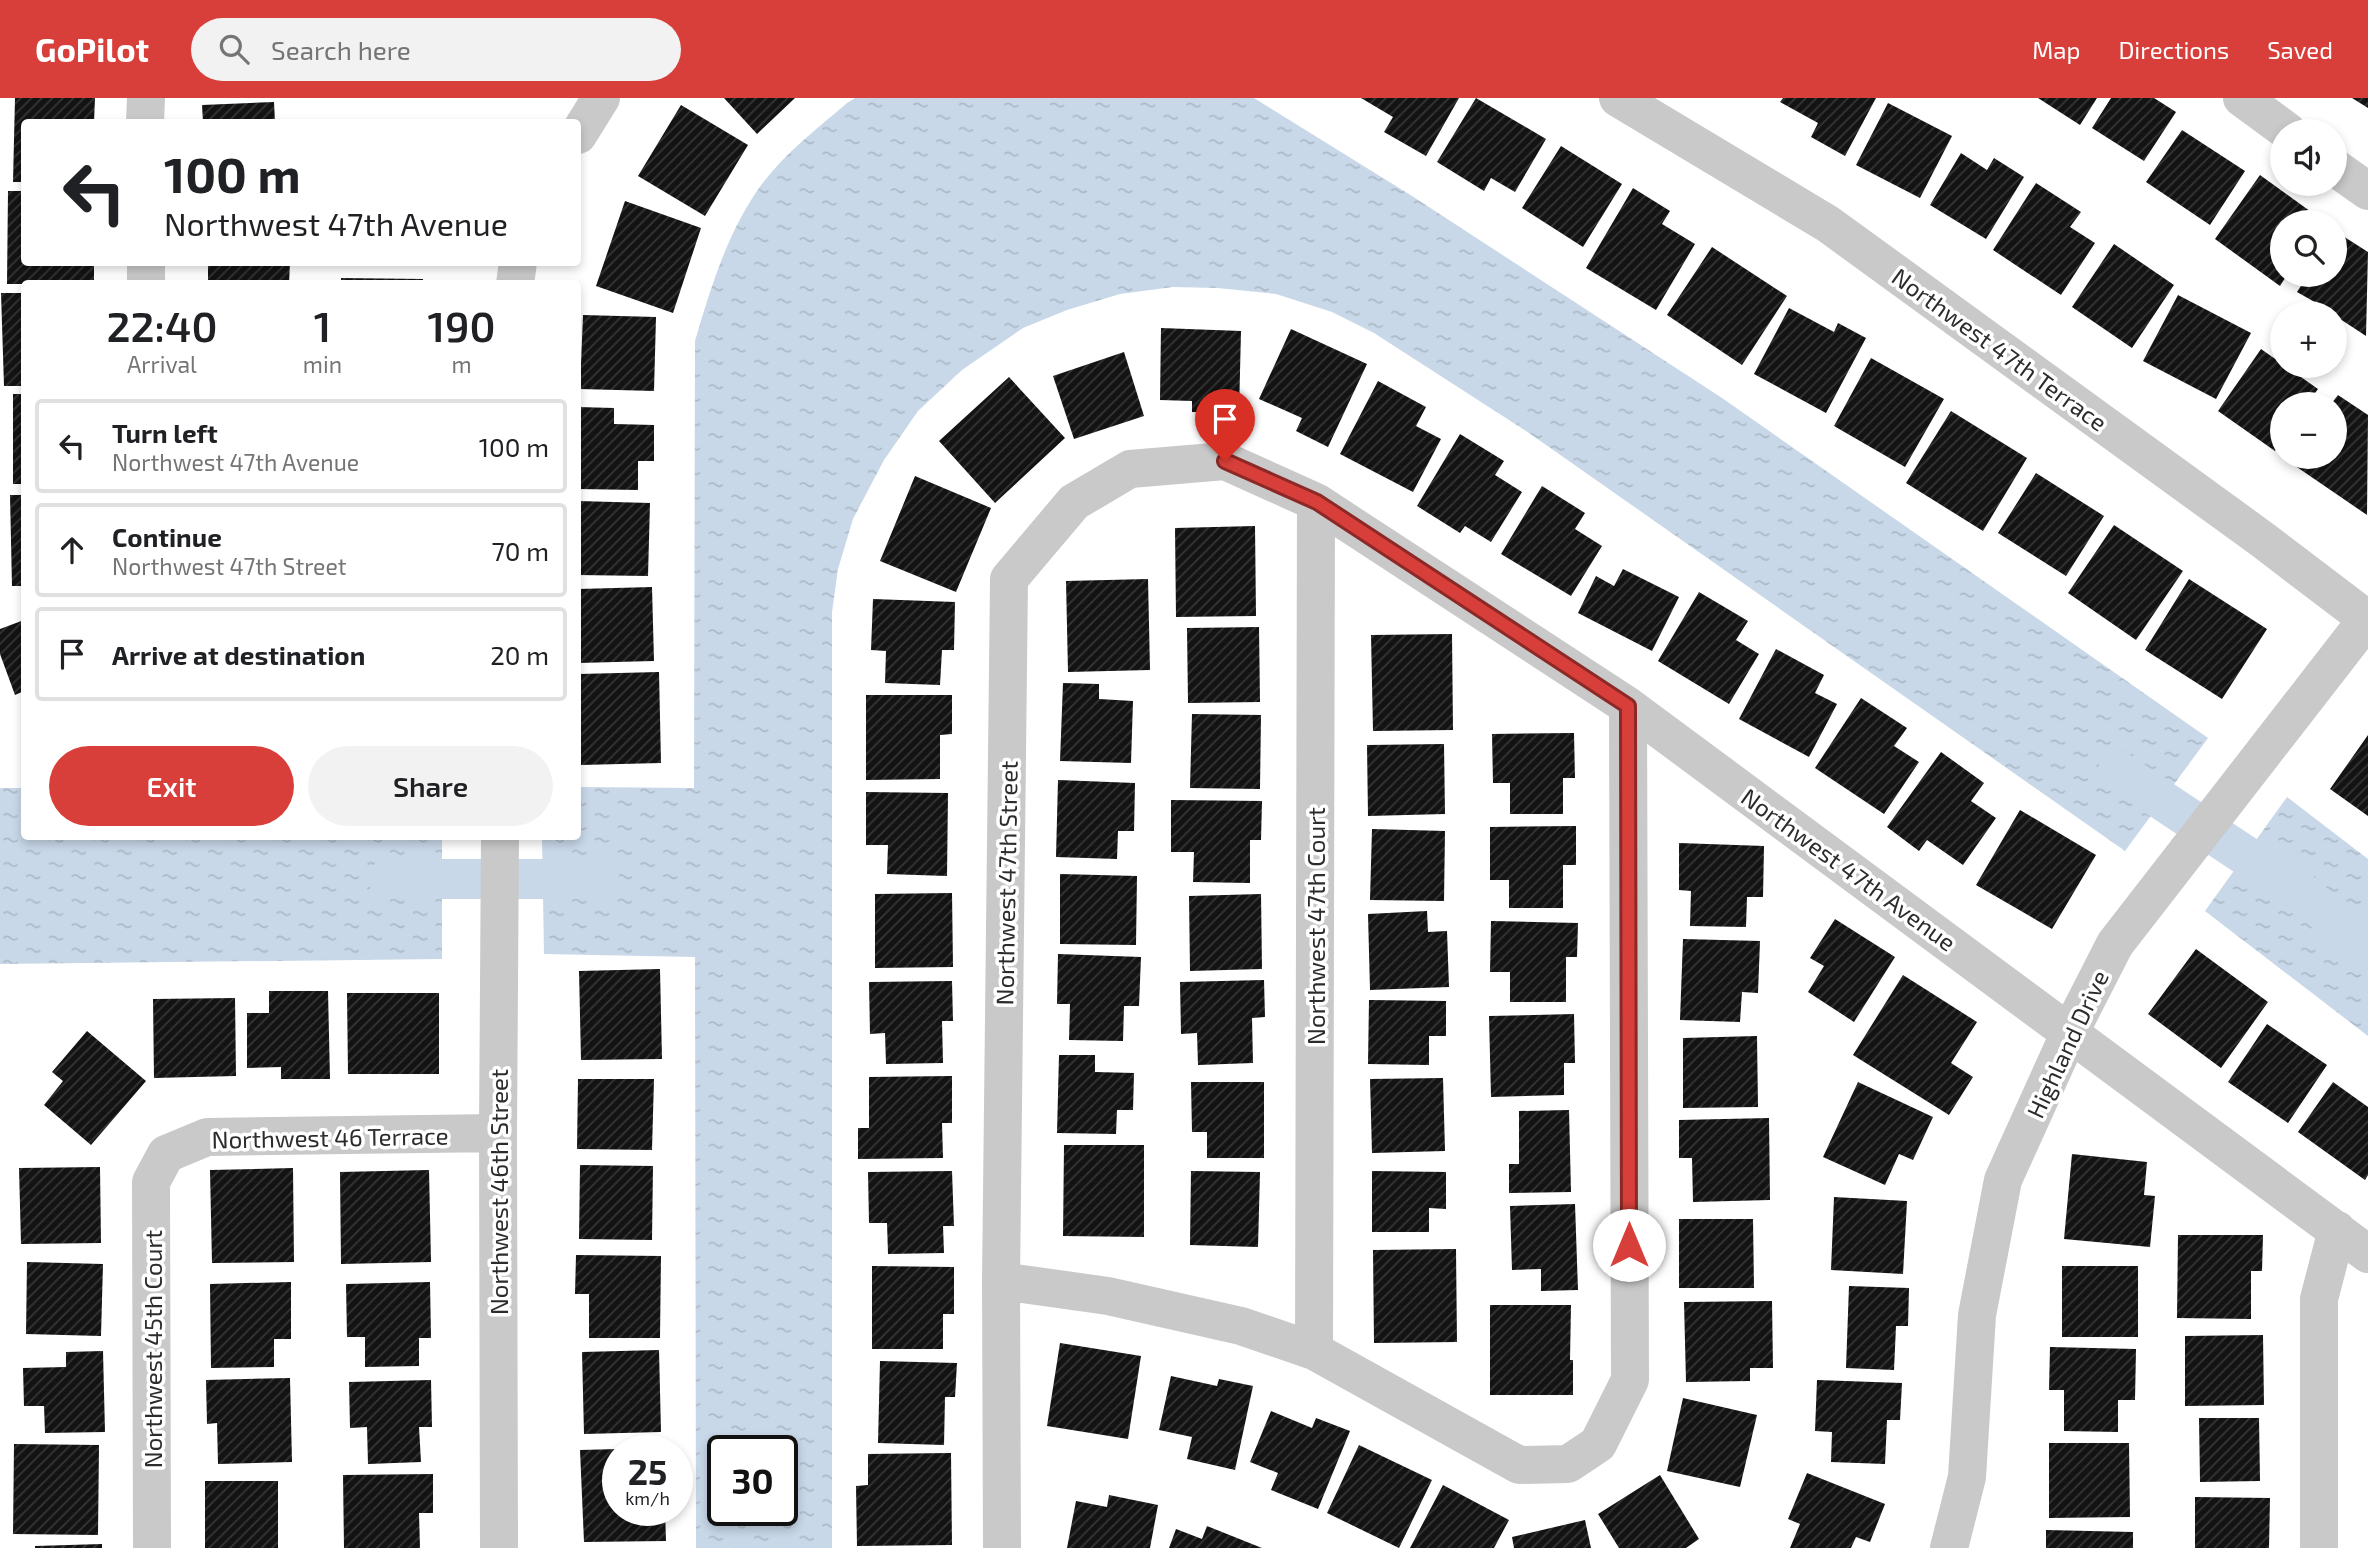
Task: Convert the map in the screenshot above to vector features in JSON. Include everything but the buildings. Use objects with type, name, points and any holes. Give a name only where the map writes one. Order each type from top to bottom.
[{"type":"street","points":[[145,119],[146,98]]},
{"type":"street","points":[[581,130],[601,98]]},
{"type":"street","name":"Northwest 47th Terrace","points":[[1618,98],[1828,224],[2368,619]]},
{"type":"street","points":[[2242,98],[2271,119]]},
{"type":"street","points":[[2347,176],[2368,191]]},
{"type":"street","name":"Northwest 47th Street","points":[[1002,1548],[1001,1281],[1009,579],[1074,502],[1130,469],[1225,461],[1317,502]]},
{"type":"street","name":"Northwest 47th Avenue","points":[[1317,502],[1628,706],[2368,1254]]},
{"type":"street","name":"Northwest 47th Court","points":[[1314,1351],[1317,502]]},
{"type":"street","name":"Highland Drive","points":[[1949,1548],[1967,1476],[1977,1315],[2003,1180],[2070,1032],[2115,944],[2368,619]]},
{"type":"street","points":[[1001,1281],[1108,1296],[1241,1326],[1314,1351],[1519,1465],[1568,1464],[1598,1444],[1630,1380],[1628,706]]},
{"type":"street","name":"Northwest 46th Street","points":[[499,1548],[500,840]]},
{"type":"street","name":"Northwest 46 Terrace","points":[[166,1154],[207,1137],[498,1133]]},
{"type":"street","name":"Northwest 45th Court","points":[[152,1548],[151,1182],[166,1154]]},
{"type":"street","points":[[2319,1548],[2319,1299],[2337,1230]]},
{"type":"water","points":[[855,98],[1254,98],[1412,196],[1722,398],[2208,738],[2125,851],[1529,433],[1374,333],[1332,312],[1276,294],[1173,287],[1120,294],[1067,310],[1023,328],[962,370],[918,411],[884,460],[853,519],[838,569],[832,612],[832,1548],[696,1548],[695,957],[544,954],[542,840],[581,840],[581,787],[694,788],[695,341],[707,300],[739,220],[762,184],[802,141]]},
{"type":"water","points":[[0,788],[21,788],[21,840],[442,840],[442,959],[0,964]]},
{"type":"water","points":[[2287,797],[2368,859],[2368,1036],[2205,911]]},
{"type":"waterway","points":[[2118,771],[2302,893],[2368,949]]},
{"type":"waterway","points":[[388,879],[599,879]]},
{"type":"route","points":[[1225,461],[1317,502],[1628,706],[1629,1245]]}]
